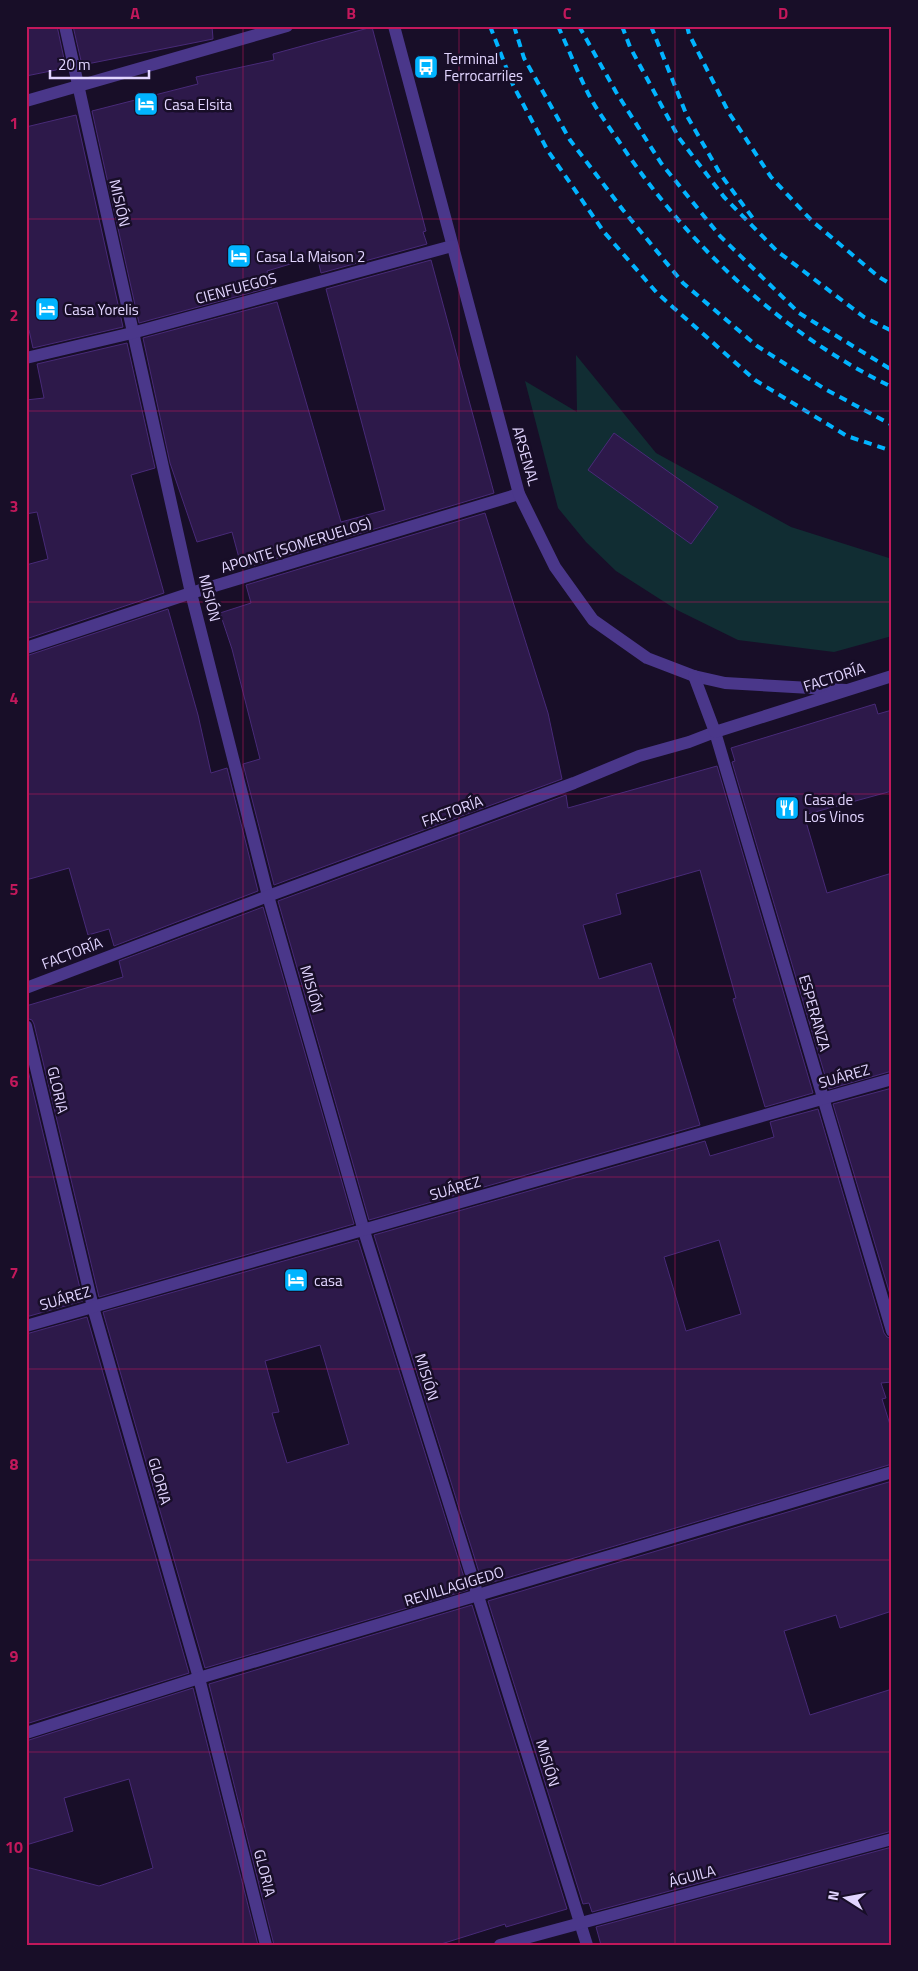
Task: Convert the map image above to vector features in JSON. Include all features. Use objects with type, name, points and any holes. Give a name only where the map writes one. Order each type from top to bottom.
[{"type":"street","name":"MISIÓN","points":[[65,26],[191,594],[268,896],[364,1231],[587,1945]]},
{"type":"street","points":[[26,101],[286,26]]},
{"type":"street","name":"ARSENAL","points":[[394,26],[519,494],[556,567],[593,620],[648,658],[694,676],[725,683],[846,690]]},
{"type":"street","name":"CIENFUEGOS","points":[[26,358],[132,333],[452,246]]},
{"type":"street","name":"APONTE (SOMERUELOS)","points":[[26,648],[191,594],[519,494]]},
{"type":"street","name":"ESPERANZA","points":[[694,676],[715,732],[892,1331]]},
{"type":"street","name":"FACTORÍA","points":[[26,988],[574,783],[639,756],[689,742],[892,676]]},
{"type":"street","name":"GLORIA","points":[[26,1026],[94,1307],[199,1678],[266,1945]]},
{"type":"street","name":"SUÁREZ","points":[[26,1326],[892,1079]]},
{"type":"street","name":"REVILLAGIGEDO","points":[[26,1733],[199,1678],[892,1472]]},
{"type":"street","name":"ÁGUILA","points":[[500,1945],[892,1839]]},
{"type":"green space","points":[[576,355],[656,453],[791,527],[892,559],[892,636],[834,652],[738,640],[677,610],[616,571],[586,542],[558,508],[525,381],[577,412]]},
{"type":"building","points":[[26,26],[57,26],[66,68],[26,76]]},
{"type":"building","points":[[73,26],[212,26],[213,39],[82,65]]},
{"type":"building","points":[[372,27],[426,231],[423,232],[427,244],[321,273],[317,256],[267,271],[272,287],[139,323],[92,111],[198,84],[196,77],[274,60],[273,54]]},
{"type":"building","points":[[76,115],[123,327],[33,348],[29,330],[26,331],[26,127]]},
{"type":"building","points":[[431,260],[494,493],[242,569],[232,532],[197,542],[170,463],[143,338],[277,302],[341,522],[385,510],[326,289]]},
{"type":"building","points":[[127,343],[155,468],[131,475],[164,593],[26,639],[26,565],[48,559],[37,512],[26,514],[26,400],[44,398],[37,364]]},
{"type":"building","points":[[614,433],[718,507],[691,544],[588,470]]},
{"type":"building","points":[[485,513],[548,713],[562,779],[274,885],[243,764],[260,759],[232,649],[220,613],[251,603],[246,585]]},
{"type":"building","points":[[168,609],[198,715],[211,773],[227,768],[258,891],[114,946],[109,929],[88,935],[69,868],[26,880],[26,656]]},
{"type":"building","points":[[875,704],[878,714],[892,710],[892,791],[804,815],[827,893],[892,873],[892,1071],[829,1089],[732,762],[735,761],[731,748]]},
{"type":"building","points":[[717,766],[813,1093],[765,1107],[733,999],[736,998],[700,870],[616,894],[621,914],[583,925],[599,979],[651,963],[700,1125],[369,1220],[278,901],[566,795],[568,808]]},
{"type":"building","points":[[263,907],[354,1224],[99,1297],[34,1024],[32,1020],[26,1018],[26,1006],[123,977],[119,961]]},
{"type":"building","points":[[26,1062],[83,1301],[26,1317]]},
{"type":"building","points":[[892,1088],[892,1301],[833,1104]]},
{"type":"building","points":[[818,1109],[884,1333],[892,1339],[892,1382],[881,1383],[886,1398],[882,1399],[892,1431],[892,1464],[483,1585],[374,1235],[705,1141],[710,1156],[774,1137],[770,1122]],"holes":[[[719,1240],[741,1314],[686,1331],[664,1257]]]},
{"type":"building","points":[[358,1240],[468,1590],[205,1668],[103,1312]],"holes":[[[320,1345],[349,1444],[287,1463],[272,1413],[279,1412],[265,1361]]]},
{"type":"building","points":[[87,1317],[189,1673],[26,1724],[26,1334]]},
{"type":"building","points":[[892,1481],[892,1611],[840,1628],[836,1615],[784,1631],[810,1715],[892,1689],[892,1831],[592,1912],[589,1903],[583,1904],[488,1601]]},
{"type":"building","points":[[472,1605],[567,1909],[506,1927],[505,1924],[438,1945],[274,1945],[209,1684]]},
{"type":"building","points":[[193,1688],[258,1945],[26,1945],[26,1867],[99,1886],[153,1868],[129,1779],[64,1798],[73,1831],[26,1845],[26,1741]]},
{"type":"building","points":[[892,1847],[892,1945],[601,1945],[596,1927]]},
{"type":"railway","points":[[490,26],[513,85],[548,151],[604,232],[657,293],[755,380],[847,436],[892,451]]},
{"type":"railway","points":[[514,26],[524,58],[570,140],[623,210],[683,283],[757,346],[825,389],[892,425]]},
{"type":"railway","points":[[558,26],[591,99],[601,115],[645,178],[705,249],[738,282],[774,312],[812,340],[851,365],[892,387]]},
{"type":"railway","points":[[579,26],[616,92],[661,163],[720,236],[799,313],[892,370]]},
{"type":"railway","points":[[622,26],[630,47],[679,138],[724,197],[777,251],[864,317],[892,331]]},
{"type":"railway","points":[[651,26],[687,116],[721,175],[755,221]]},
{"type":"railway","points":[[687,26],[689,34],[729,113],[771,177],[812,221],[879,277],[892,285]]},
{"type":"place","name":"Terminal Ferrocarriles","points":[[426,67]]},
{"type":"place","name":"Casa Elsita","points":[[146,104]]},
{"type":"place","name":"Casa La Maison 2","points":[[239,256]]},
{"type":"place","name":"Casa Yorelis","points":[[47,309]]},
{"type":"place","name":"Casa de Los Vinos","points":[[787,808]]},
{"type":"place","name":"casa","points":[[296,1280]]}]
